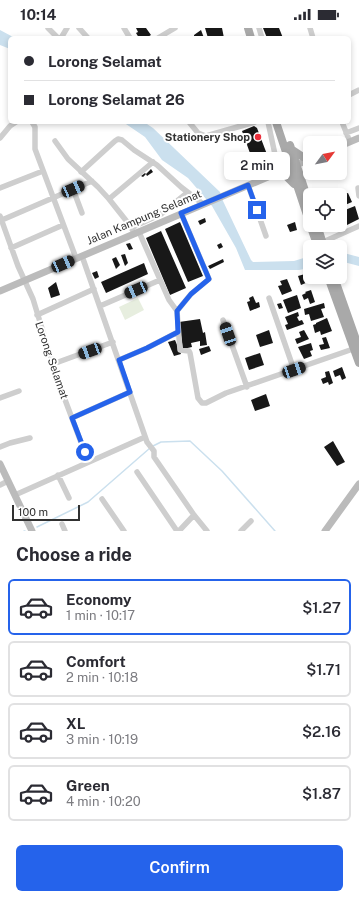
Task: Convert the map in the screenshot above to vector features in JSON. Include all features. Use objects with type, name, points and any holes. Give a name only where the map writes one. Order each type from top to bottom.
[{"type":"main road","points":[[277,124],[288,150],[303,156]]},
{"type":"main road","points":[[282,124],[303,205]]},
{"type":"main road","points":[[276,173],[288,150]]},
{"type":"main road","points":[[293,166],[303,190]]},
{"type":"main road","points":[[276,173],[282,173],[288,177],[298,190]]},
{"type":"main road","points":[[331,284],[356,349]]},
{"type":"main road","points":[[336,284],[359,363]]},
{"type":"street","points":[[48,28],[57,36]]},
{"type":"street","points":[[61,36],[67,28]]},
{"type":"street","points":[[79,28],[86,36]]},
{"type":"street","points":[[161,36],[175,28]]},
{"type":"street","points":[[0,138],[13,124]]},
{"type":"street","points":[[33,124],[35,127],[35,149],[54,197],[63,225],[94,289],[145,437],[154,453],[154,457],[194,515],[207,531]]},
{"type":"street","points":[[191,124],[198,133],[206,136],[248,124]]},
{"type":"street","points":[[259,177],[276,162],[276,155],[268,124]]},
{"type":"street","points":[[343,124],[350,142]]},
{"type":"street","points":[[346,133],[359,128]]},
{"type":"street","points":[[347,143],[359,138]]},
{"type":"street","points":[[81,172],[118,139],[122,140],[134,150],[153,162],[187,193],[205,203]]},
{"type":"street","points":[[55,141],[68,159],[109,199],[135,231],[169,300],[177,311],[180,350],[189,351],[190,353],[198,398],[202,403],[206,403],[219,396],[356,349]]},
{"type":"street","name":"Jalan Kampung Selamat","points":[[0,291],[135,231],[248,185],[259,177],[276,173],[303,161]]},
{"type":"street","points":[[109,199],[153,162]]},
{"type":"street","points":[[0,188],[43,171]]},
{"type":"street","points":[[1,218],[92,181]]},
{"type":"street","points":[[248,185],[266,236]]},
{"type":"street","points":[[358,188],[359,196]]},
{"type":"street","points":[[73,189],[82,213]]},
{"type":"street","points":[[135,231],[161,214],[187,193]]},
{"type":"street","points":[[177,311],[191,294],[209,279],[181,213]]},
{"type":"street","name":"Lorong Selamat","points":[[1,218],[11,248],[25,280],[88,461]]},
{"type":"street","points":[[11,248],[63,225]]},
{"type":"street","points":[[332,240],[359,226]]},
{"type":"street","points":[[100,306],[160,280]]},
{"type":"street","points":[[37,315],[94,289]]},
{"type":"street","points":[[269,298],[294,370]]},
{"type":"street","points":[[223,320],[247,386]]},
{"type":"street","points":[[119,360],[178,332]]},
{"type":"street","points":[[53,364],[113,342]]},
{"type":"street","points":[[0,398],[19,391]]},
{"type":"street","points":[[72,418],[130,392]]},
{"type":"street","points":[[15,495],[88,461],[145,437]]},
{"type":"street","points":[[0,447],[30,438]]},
{"type":"street","points":[[0,464],[32,531]]},
{"type":"street","points":[[137,472],[178,531],[194,515]]},
{"type":"street","points":[[58,475],[69,498]]},
{"type":"street","points":[[0,484],[8,481]]},
{"type":"street","points":[[325,531],[359,484]]},
{"type":"street","points":[[102,499],[124,531]]},
{"type":"street","points":[[241,531],[251,521]]},
{"type":"street","points":[[62,524],[65,531]]},
{"type":"green space","points":[[138,298],[144,310],[125,320],[119,307]]},
{"type":"water","points":[[0,30],[11,36],[8,36],[8,48],[0,45]]},
{"type":"water","points":[[126,124],[147,124],[153,128],[220,192],[253,262],[294,261],[303,258],[303,269],[245,270],[236,248],[212,206],[188,178],[162,160],[145,137]]},
{"type":"water","points":[[347,254],[359,257],[359,266],[347,263]]},
{"type":"building","points":[[136,28],[146,28],[151,35],[138,36],[136,33],[138,32]]},
{"type":"building","points":[[205,28],[222,28],[224,36],[207,36]]},
{"type":"building","points":[[263,28],[279,28],[282,36],[266,36]]},
{"type":"building","points":[[201,30],[203,36],[194,36]]},
{"type":"building","points":[[254,126],[257,128],[268,157],[266,161],[255,167],[242,131]]},
{"type":"building","points":[[151,169],[153,172],[147,176],[146,174]]},
{"type":"building","points":[[347,193],[352,202],[347,204]]},
{"type":"building","points":[[355,206],[359,219],[347,225],[347,209]]},
{"type":"building","points":[[205,218],[206,222],[200,225],[198,221]]},
{"type":"building","points":[[180,222],[203,276],[188,282],[165,229]]},
{"type":"building","points":[[295,222],[297,230],[290,232],[287,225]]},
{"type":"building","points":[[161,231],[186,288],[170,295],[146,238]]},
{"type":"building","points":[[109,232],[111,236],[106,238],[105,233]]},
{"type":"building","points":[[130,243],[133,249],[129,250],[126,244]]},
{"type":"building","points":[[221,243],[223,247],[219,249],[217,245]]},
{"type":"building","points":[[125,254],[128,263],[125,266],[121,255]]},
{"type":"building","points":[[116,257],[120,265],[116,269],[112,259]]},
{"type":"building","points":[[223,259],[224,262],[210,269],[208,266]]},
{"type":"building","points":[[144,263],[148,274],[106,293],[101,282]]},
{"type":"building","points":[[97,271],[99,277],[95,279],[92,273]]},
{"type":"building","points":[[303,275],[303,284],[301,285],[298,276]]},
{"type":"building","points":[[287,279],[292,291],[282,295],[278,286],[282,285],[280,281]]},
{"type":"building","points":[[56,282],[60,295],[51,298],[48,288]]},
{"type":"building","points":[[311,290],[315,302],[310,304],[308,298],[304,300],[302,295]]},
{"type":"building","points":[[297,295],[301,308],[288,313],[283,300]]},
{"type":"building","points":[[253,296],[256,303],[259,302],[260,307],[250,311],[247,302],[250,301],[249,298]]},
{"type":"building","points":[[281,303],[283,308],[279,309],[277,304]]},
{"type":"building","points":[[324,303],[325,308],[321,309],[324,317],[311,321],[309,314],[305,315],[304,309]]},
{"type":"building","points":[[298,312],[299,316],[297,317],[299,321],[302,320],[304,324],[287,330],[285,325],[288,324],[285,317]]},
{"type":"building","points":[[327,318],[332,331],[321,335],[320,331],[315,333],[313,325]]},
{"type":"building","points":[[200,319],[203,333],[205,332],[207,345],[200,346],[200,341],[191,343],[192,347],[183,349],[179,322]]},
{"type":"building","points":[[269,330],[273,343],[260,347],[256,335]]},
{"type":"building","points":[[304,330],[309,339],[297,344],[295,339],[301,337],[299,332]]},
{"type":"building","points":[[326,337],[330,348],[321,350],[319,345],[324,344],[322,338]]},
{"type":"building","points":[[175,340],[181,354],[174,356],[168,342]]},
{"type":"building","points":[[311,343],[313,350],[310,351],[312,356],[304,359],[298,347]]},
{"type":"building","points":[[209,346],[211,351],[201,355],[199,349]]},
{"type":"building","points":[[260,353],[264,365],[249,370],[245,358]]},
{"type":"building","points":[[342,367],[346,378],[342,380],[340,375],[335,377],[333,371]]},
{"type":"building","points":[[329,371],[333,383],[329,385],[328,382],[323,384],[321,379],[326,377],[325,372]]},
{"type":"building","points":[[266,394],[270,406],[255,411],[251,400]]},
{"type":"building","points":[[333,441],[345,462],[337,466],[324,447]]},
{"type":"waterway","points":[[153,446],[161,442],[190,441],[222,471],[275,531]]},
{"type":"waterway","points":[[37,527],[88,502],[150,448]]},
{"type":"place","name":"Stationery Shop","points":[[258,137]]},
{"type":"route","points":[[85,452],[72,418],[130,392],[119,360],[178,332],[177,311],[186,299],[209,279],[181,213],[248,185],[257,210]]}]
